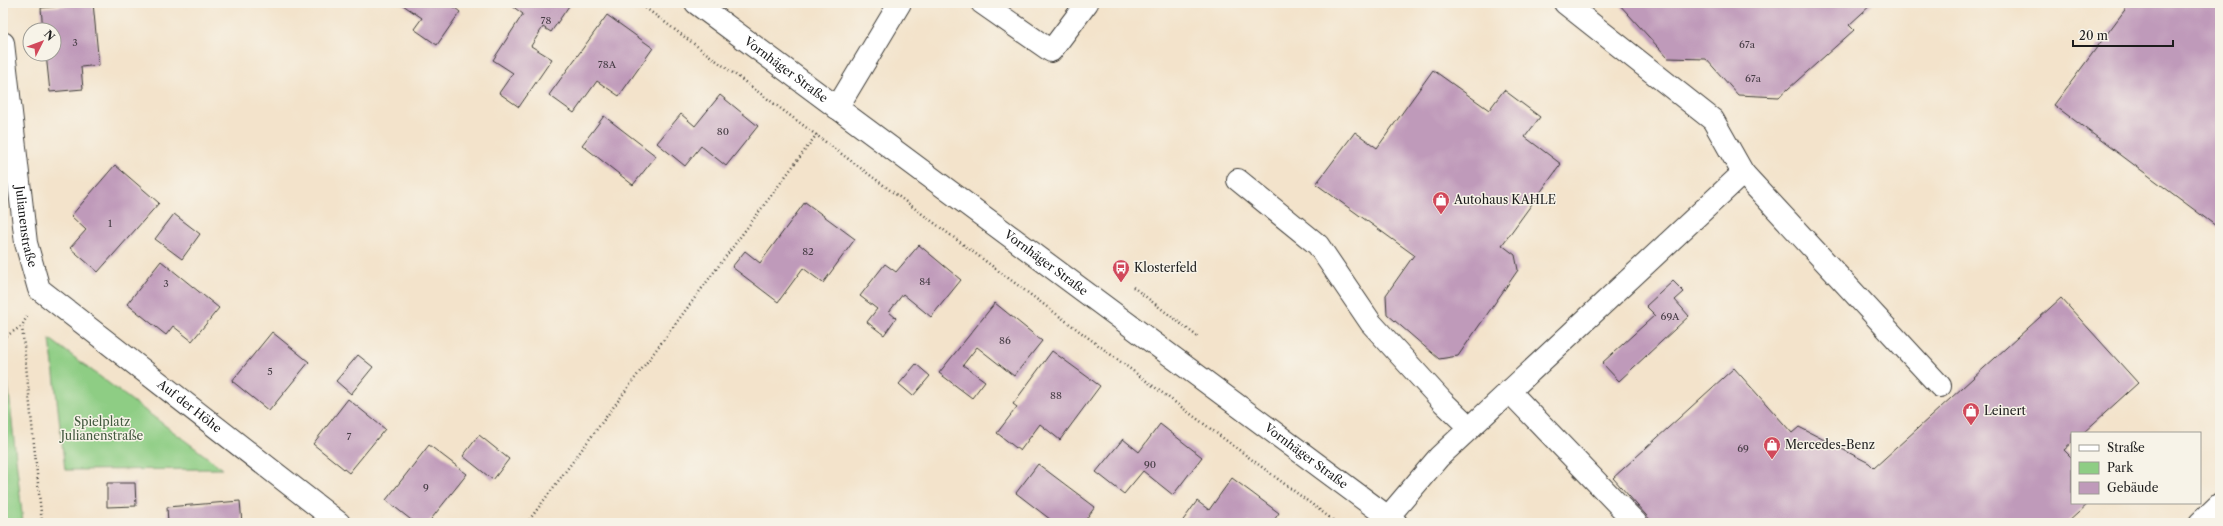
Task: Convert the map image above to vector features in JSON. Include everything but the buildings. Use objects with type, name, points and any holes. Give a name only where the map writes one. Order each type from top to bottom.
[{"type":"main road","name":"Vornhäger Straße","points":[[696,3],[1392,520]]},
{"type":"main road","points":[[837,108],[900,3]]},
{"type":"main road","points":[[982,3],[1051,51],[1086,3]]},
{"type":"main road","points":[[1565,3],[1713,120],[1743,173],[1940,386]]},
{"type":"main road","name":"Julianenstraße","points":[[3,43],[26,243],[39,290]]},
{"type":"main road","points":[[1392,520],[1439,456],[1743,173]]},
{"type":"main road","points":[[1238,180],[1318,245],[1371,323],[1443,402],[1470,428]]},
{"type":"main road","name":"Auf der Höhe","points":[[39,290],[339,523]]},
{"type":"main road","points":[[1509,391],[1636,523]]},
{"type":"main road","points":[[2200,523],[2220,504]]},
{"type":"path","points":[[639,3],[1337,523]]},
{"type":"path","points":[[527,523],[837,108]]},
{"type":"path","points":[[39,290],[22,326],[42,523]]},
{"type":"path","points":[[3,338],[22,326]]},
{"type":"green space","name":"Spielplatz Julianenstraße","points":[[50,339],[223,469],[65,470]]},
{"type":"green space","points":[[3,349],[6,366],[23,523],[3,523]]},
{"type":"place","name":"Autohaus KAHLE","points":[[1441,215]]},
{"type":"place","name":"Klosterfeld","points":[[1121,283]]},
{"type":"place","name":"Leinert","points":[[1971,426]]},
{"type":"place","name":"Mercedes-Benz","points":[[1772,460]]}]
